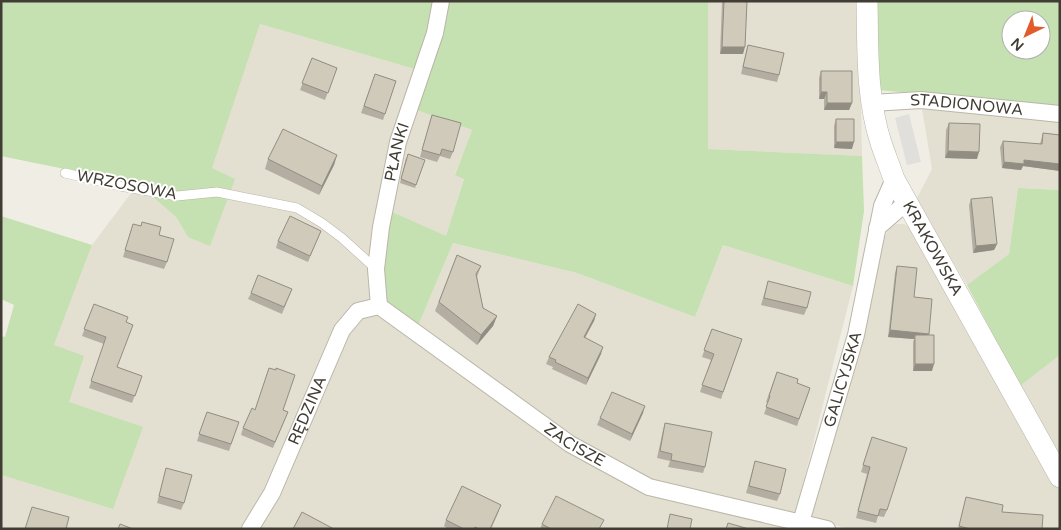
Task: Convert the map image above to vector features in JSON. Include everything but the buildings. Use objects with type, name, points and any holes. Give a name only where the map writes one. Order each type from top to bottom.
[{"type":"street","name":"PŁANKI","points":[[379,306],[376,269],[381,227],[398,142],[435,33],[441,1]]},
{"type":"street","name":"KRAKOWSKA","points":[[867,1],[868,73],[872,103],[881,142],[894,179],[1060,477]]},
{"type":"street","name":"STADIONOWA","points":[[872,103],[920,100],[1060,114]]},
{"type":"street","name":"GALICYJSKA","points":[[800,525],[856,335],[882,206],[894,179]]},
{"type":"street","points":[[877,228],[907,202]]},
{"type":"street","name":"ZACISZE","points":[[379,306],[570,444],[649,487],[800,525],[827,529]]},
{"type":"street","name":"RĘDZINA","points":[[250,529],[272,493],[342,330],[358,311],[379,306]]},
{"type":"lane","name":"WRZOSOWA","points":[[65,173],[120,186],[177,196],[217,192],[297,208],[308,213],[336,233],[376,269]]},
{"type":"shaded area","points":[[708,1],[859,1],[862,156],[707,149]]},
{"type":"shaded area","points":[[260,24],[418,70],[374,302],[354,306],[267,492],[246,529],[1,529],[1,475],[113,509],[69,402],[54,345],[92,245],[138,184],[176,217],[188,237]]},
{"type":"shaded area","points":[[414,109],[472,130],[455,174],[464,178],[446,237],[390,211]]},
{"type":"shaded area","points":[[922,109],[1060,121],[1060,190],[1018,188],[1009,254],[967,285],[916,200],[932,169]]},
{"type":"shaded area","points":[[909,114],[921,162],[907,165],[895,118]]},
{"type":"shaded area","points":[[896,224],[904,224],[911,228],[1060,491],[1060,529],[850,529],[807,518],[883,240],[889,228]]},
{"type":"shaded area","points":[[453,243],[577,273],[695,317],[723,245],[853,286],[795,515],[650,492],[791,529],[257,529],[347,331],[361,314],[379,312],[418,326]]},
{"type":"shaded area","points":[[1060,355],[1060,460],[1020,386]]},
{"type":"green space","points":[[1,1],[436,1],[418,70],[260,24],[212,168],[235,179],[210,246],[188,237],[176,217],[138,184],[1,156]]},
{"type":"green space","points":[[447,1],[708,1],[708,149],[862,156],[864,211],[853,286],[723,245],[695,317],[577,273],[453,243],[418,326],[383,301],[380,268],[390,211],[446,236],[464,179],[455,175],[472,130],[414,109]]},
{"type":"green space","points":[[872,1],[1060,1],[1060,107],[878,90]]},
{"type":"green space","points":[[1018,188],[1060,190],[1060,355],[1020,386],[967,285],[1009,254]]},
{"type":"green space","points":[[1,216],[92,245],[54,345],[84,356],[69,402],[143,427],[113,509],[1,475],[1,336],[5,337],[14,305],[1,299]]}]
